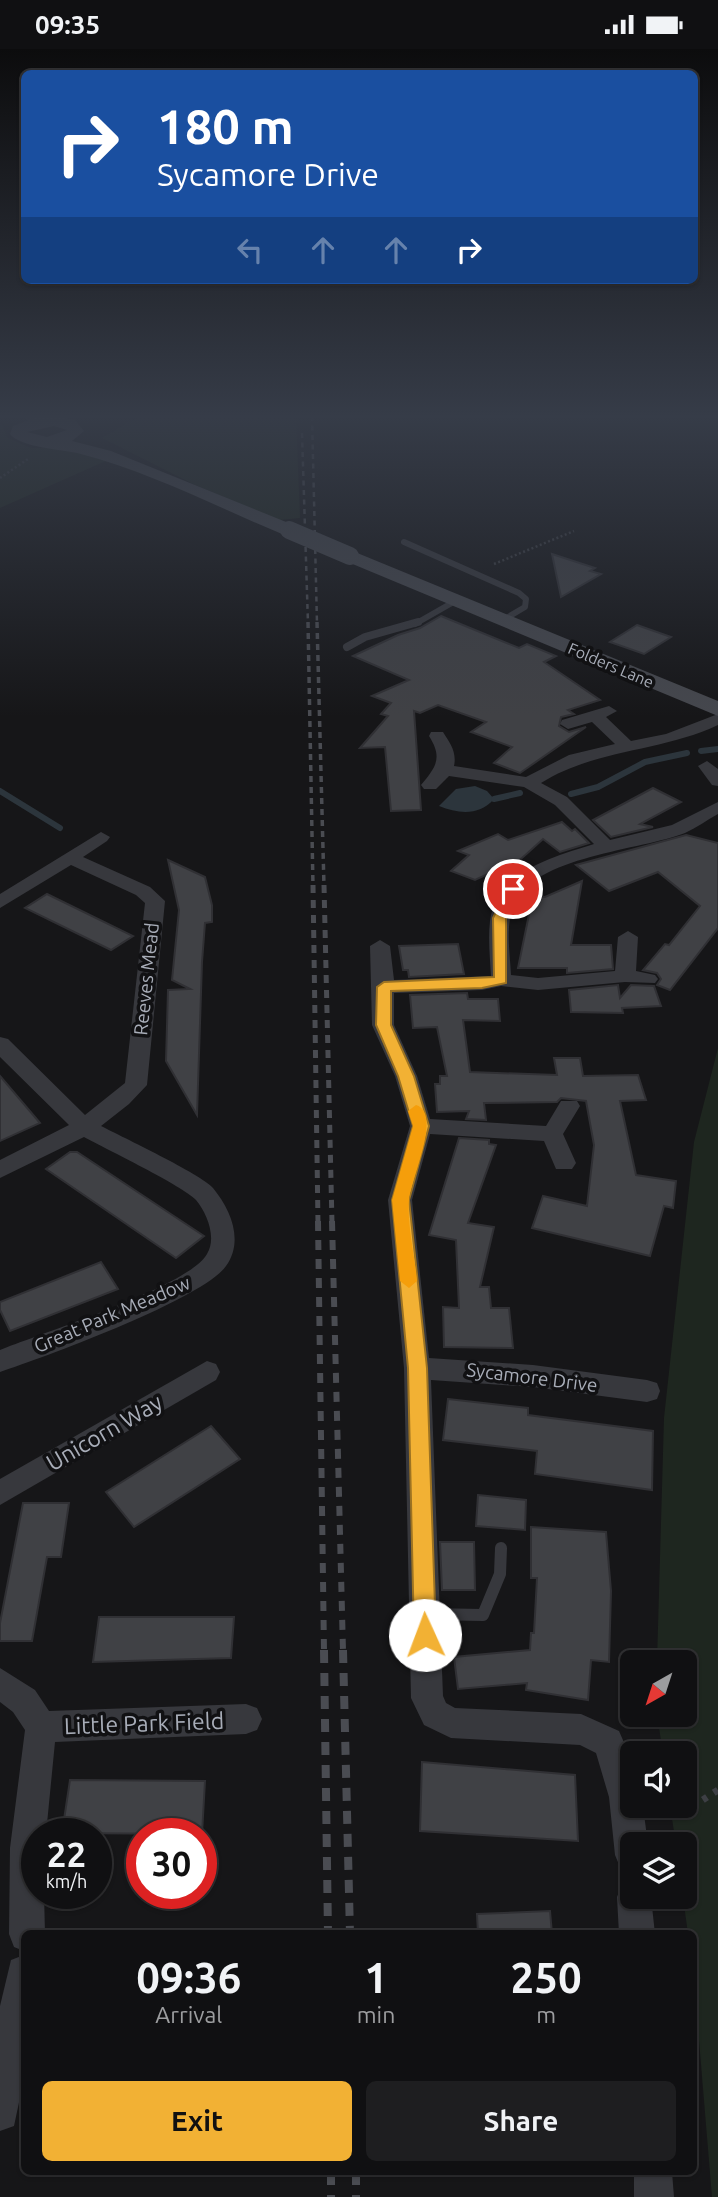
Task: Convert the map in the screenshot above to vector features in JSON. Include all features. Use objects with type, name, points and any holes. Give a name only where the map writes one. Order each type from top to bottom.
[{"type":"main road","name":"Folders Lane","points":[[256,516],[717,710]]},
{"type":"street","points":[[529,783],[550,768],[570,759],[678,738],[717,710]]},
{"type":"street","points":[[568,724],[602,713],[626,746]]},
{"type":"street","points":[[430,785],[445,770],[448,755],[437,736]]},
{"type":"street","points":[[707,766],[718,781]]},
{"type":"street","points":[[445,770],[529,783],[561,801],[606,846]]},
{"type":"street","points":[[501,980],[499,918],[513,889],[532,875],[606,846],[678,829],[718,807]]},
{"type":"street","points":[[0,902],[101,837]]},
{"type":"street","name":"Reeves Mead","points":[[0,1170],[116,1106],[136,1085],[155,901],[143,891],[71,858]]},
{"type":"street","points":[[625,977],[628,937]]},
{"type":"street","points":[[380,946],[384,987],[383,1025],[406,1076],[421,1126],[400,1200],[417,1368],[427,1698],[435,1714],[451,1723],[581,1730],[608,1742],[620,1768],[628,1802],[630,1832]]},
{"type":"street","points":[[384,987],[482,984],[501,980],[538,984],[625,977],[648,979]]},
{"type":"street","points":[[0,1044],[83,1126]]},
{"type":"street","points":[[552,1134],[569,1106]]},
{"type":"street","name":"Great Park Meadow","points":[[0,1361],[159,1298],[206,1273],[218,1259],[223,1245],[220,1218],[203,1192],[83,1126]]},
{"type":"street","points":[[421,1126],[552,1134]]},
{"type":"street","points":[[552,1134],[564,1163]]},
{"type":"street","name":"Sycamore Drive","points":[[417,1368],[533,1376],[647,1391]]},
{"type":"street","name":"Unicorn Way","points":[[0,1493],[207,1372]]},
{"type":"street","name":"Little Park Field","points":[[0,1683],[24,1701],[41,1727],[27,1848],[27,1930]]},
{"type":"street","name":"Little Park Field","points":[[41,1727],[246,1719]]},
{"type":"street","points":[[636,1909],[637,1930]]},
{"type":"street","points":[[0,2112],[21,1990]]},
{"type":"street","points":[[653,2175],[654,2197]]},
{"type":"lane","points":[[404,543],[473,572],[526,599],[525,607],[519,613],[503,620]]},
{"type":"lane","points":[[347,647],[365,637],[414,624],[457,600]]},
{"type":"lane","points":[[425,1614],[483,1615],[500,1574],[501,1548]]},
{"type":"path","points":[[473,572],[574,531]]},
{"type":"path","points":[[697,1804],[718,1790]]},
{"type":"shaded area","points":[[270,516],[300,516],[300,518],[279,520]]},
{"type":"shaded area","points":[[475,786],[487,791],[494,799],[488,805],[468,812],[439,806],[456,789]]},
{"type":"shaded area","points":[[718,1048],[718,2197],[712,2197],[697,2016],[697,1930],[687,1930],[685,1909],[697,1909],[697,1832],[674,1832],[672,1818],[697,1818],[697,1741],[661,1741],[659,1727],[697,1727],[697,1650],[657,1650],[664,1418],[694,1142]]},
{"type":"building","points":[[552,554],[595,568],[590,571],[601,574],[561,597]]},
{"type":"building","points":[[441,616],[519,648],[527,644],[556,656],[544,662],[600,700],[568,710],[574,714],[561,717],[559,726],[569,732],[586,727],[520,773],[494,763],[512,747],[471,732],[486,722],[438,705],[420,713],[414,711],[421,810],[391,811],[385,747],[360,748],[388,716],[381,714],[391,703],[372,696],[409,680],[353,656],[420,628]]},
{"type":"building","points":[[637,625],[671,637],[644,654],[610,642]]},
{"type":"building","points":[[653,788],[681,802],[640,824],[653,827],[611,837],[593,820]]},
{"type":"building","points":[[562,822],[572,831],[575,829],[589,843],[560,852],[543,839],[521,859],[475,880],[451,871],[469,855],[458,851],[498,834],[508,840]]},
{"type":"building","points":[[686,835],[718,843],[718,928],[670,990],[657,985],[661,979],[657,973],[643,970],[665,944],[669,945],[700,906],[658,872],[609,891],[576,865]]},
{"type":"building","points":[[168,860],[205,877],[212,905],[212,922],[205,923],[202,962],[197,1115],[166,1061],[168,990],[190,989],[172,980],[179,910]]},
{"type":"building","points":[[582,881],[571,945],[611,945],[613,969],[567,973],[567,968],[518,968],[533,895],[545,897]]},
{"type":"building","points":[[47,894],[133,936],[111,950],[25,908]]},
{"type":"building","points":[[458,944],[464,974],[409,977],[408,970],[403,970],[399,946]]},
{"type":"building","points":[[618,985],[620,998],[631,985],[654,986],[661,1006],[622,1008],[623,1013],[571,1012],[569,990]]},
{"type":"building","points":[[467,993],[468,999],[498,999],[500,1021],[463,1020],[470,1072],[557,1075],[554,1058],[580,1058],[583,1076],[638,1075],[646,1100],[620,1101],[636,1175],[676,1181],[673,1208],[664,1206],[650,1256],[532,1228],[543,1196],[587,1206],[594,1145],[586,1101],[561,1098],[557,1102],[484,1103],[486,1120],[466,1119],[469,1111],[437,1112],[435,1084],[440,1084],[440,1076],[447,1076],[437,1027],[413,1028],[410,995]]},
{"type":"building","points":[[0,1076],[40,1123],[0,1141]]},
{"type":"building","points":[[459,1138],[489,1140],[489,1144],[496,1145],[468,1223],[494,1227],[480,1287],[489,1287],[491,1308],[509,1308],[513,1348],[444,1347],[443,1307],[459,1308],[456,1240],[429,1235]]},
{"type":"building","points":[[70,1152],[77,1152],[204,1236],[176,1258],[46,1169]]},
{"type":"building","points":[[101,1262],[118,1289],[10,1331],[0,1310],[0,1302]]},
{"type":"building","points":[[448,1399],[528,1408],[528,1415],[653,1431],[652,1490],[535,1474],[537,1451],[443,1440]]},
{"type":"building","points":[[211,1426],[240,1459],[134,1527],[106,1492]]},
{"type":"building","points":[[478,1495],[526,1500],[525,1530],[476,1526]]},
{"type":"building","points":[[23,1503],[69,1503],[61,1557],[47,1557],[32,1641],[0,1641],[0,1623]]},
{"type":"building","points":[[531,1527],[606,1532],[611,1591],[609,1662],[591,1660],[588,1700],[526,1690],[527,1683],[458,1689],[454,1657],[530,1650],[531,1633],[534,1633],[537,1578],[531,1578]]},
{"type":"building","points":[[440,1542],[474,1542],[475,1590],[442,1590]]},
{"type":"building","points":[[99,1617],[234,1617],[231,1658],[93,1662]]},
{"type":"building","points":[[422,1762],[575,1775],[578,1841],[420,1831]]},
{"type":"building","points":[[70,1780],[205,1781],[203,1818],[126,1818],[126,1833],[112,1833],[112,1818],[64,1818]]},
{"type":"building","points":[[550,1911],[552,1930],[478,1930],[477,1914]]},
{"type":"waterway","points":[[701,751],[718,749]]},
{"type":"waterway","points":[[571,794],[598,787],[645,762],[687,753]]},
{"type":"waterway","points":[[0,791],[60,828]]},
{"type":"waterway","points":[[494,799],[520,793]]},
{"type":"railway","points":[[305,516],[308,624]]},
{"type":"railway","points":[[314,516],[317,624]]},
{"type":"railway","points":[[308,622],[313,887]]},
{"type":"railway","points":[[317,622],[324,887]]},
{"type":"railway","points":[[313,885],[318,1223]]},
{"type":"railway","points":[[324,885],[332,1223]]},
{"type":"railway","points":[[318,1221],[324,1651]]},
{"type":"railway","points":[[332,1221],[343,1651]]},
{"type":"railway","points":[[324,1650],[328,1930]]},
{"type":"railway","points":[[343,1650],[350,1930]]},
{"type":"railway","points":[[331,2175],[331,2197]]},
{"type":"railway","points":[[356,2175],[356,2197]]},
{"type":"slow traffic","points":[[409,1281],[400,1200],[421,1126],[416,1111]]},
{"type":"route","points":[[425,1635],[417,1368],[400,1200],[421,1126],[406,1076],[383,1025],[384,987],[482,984],[501,980],[499,918],[504,902],[513,889]]}]
